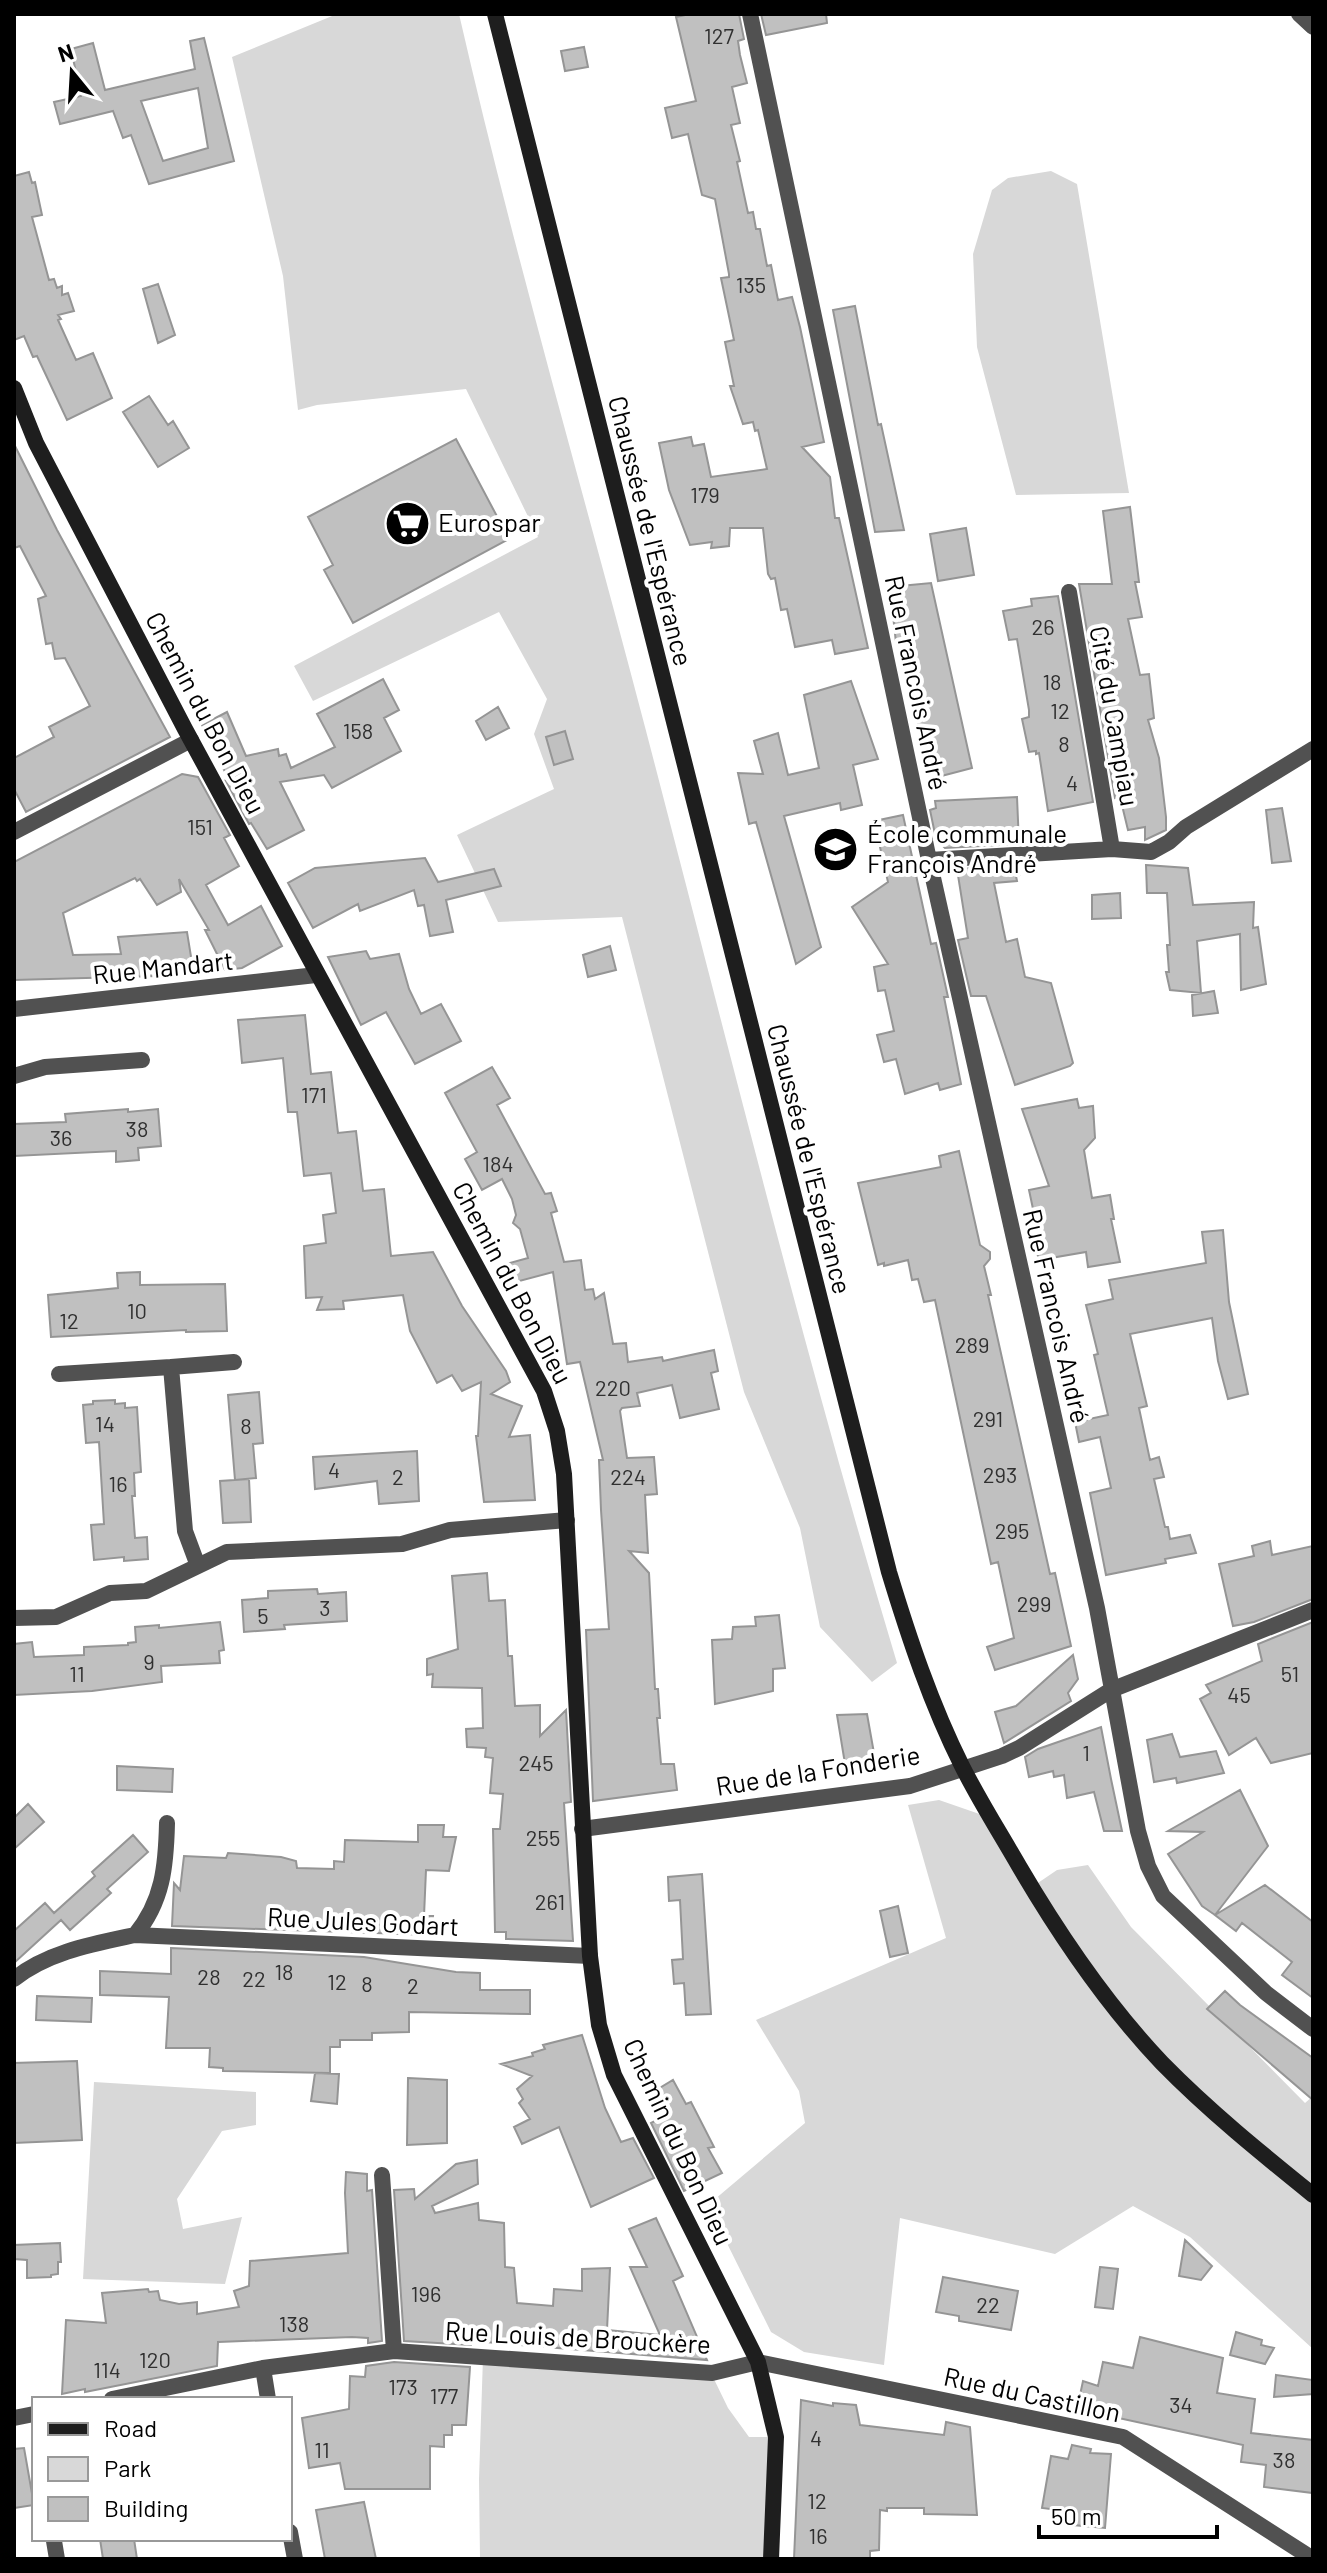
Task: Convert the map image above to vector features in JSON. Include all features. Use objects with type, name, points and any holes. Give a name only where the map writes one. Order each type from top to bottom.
[{"type":"main road","name":"Chaussée de l'Espérance","points":[[495,14],[889,1572],[910,1642],[963,1768],[1032,1888],[1104,1996],[1160,2061],[1198,2099],[1313,2195]]},
{"type":"main road","name":"Chemin du Bon Dieu","points":[[14,388],[36,443],[191,740],[544,1391],[557,1431],[567,1520],[590,1956],[599,2025],[614,2075],[758,2362],[776,2437],[771,2559]]},
{"type":"street","name":"Rue Francois André","points":[[750,14],[929,860],[1097,1608],[1138,1831],[1148,1866],[1163,1896],[1266,1993],[1313,2029]]},
{"type":"street","points":[[1299,14],[1313,27]]},
{"type":"street","name":"Cité du Campiau","points":[[1069,592],[1112,849]]},
{"type":"street","points":[[14,832],[191,740]]},
{"type":"street","points":[[929,860],[1112,849],[1151,852],[1313,749]]},
{"type":"street","name":"Rue Mandart","points":[[14,1009],[316,975]]},
{"type":"street","points":[[14,1076],[45,1067],[142,1060]]},
{"type":"street","points":[[59,1374],[234,1362]]},
{"type":"street","points":[[171,1367],[185,1531],[198,1566]]},
{"type":"street","points":[[14,1618],[56,1617],[110,1593],[146,1591],[227,1552],[402,1544],[450,1530],[567,1520]]},
{"type":"street","name":"Rue de la Fonderie","points":[[582,1829],[910,1786],[1019,1748],[1111,1690],[1313,1610]]},
{"type":"street","points":[[135,1935],[150,1917],[160,1890],[166,1860],[167,1823]]},
{"type":"street","name":"Rue Jules Godart","points":[[15,1975],[89,1945],[135,1935],[590,1956]]},
{"type":"street","points":[[382,2175],[394,2351]]},
{"type":"street","name":"Rue Louis de Brouckère","points":[[122,2397],[263,2368],[394,2351],[712,2373],[758,2362]]},
{"type":"street","name":"Rue du Castillon","points":[[758,2362],[1123,2437],[1313,2559]]},
{"type":"street","points":[[263,2368],[268,2397]]},
{"type":"street","points":[[54,2541],[57,2559]]},
{"type":"green space","points":[[337,14],[459,14],[526,283],[767,1196],[897,1663],[872,1682],[820,1627],[800,1528],[744,1392],[622,917],[498,922],[457,835],[554,789],[534,734],[547,699],[499,612],[313,701],[294,666],[538,537],[466,389],[317,405],[298,410],[283,276],[232,57]]},
{"type":"green space","points":[[1051,171],[1077,184],[1129,493],[1016,495],[977,347],[973,254],[992,190],[1008,178]]},
{"type":"green space","points":[[939,1800],[991,1818],[1032,1887],[1057,1870],[1088,1865],[1131,1927],[1305,2103],[1313,2096],[1313,2349],[1190,2237],[1133,2206],[1055,2254],[900,2218],[884,2365],[804,2352],[771,2332],[708,2205],[805,2123],[799,2091],[756,2020],[946,1938],[908,1805]]},
{"type":"green space","points":[[94,2082],[256,2092],[256,2125],[222,2131],[177,2199],[183,2229],[242,2217],[225,2284],[83,2279]]},
{"type":"green space","points":[[483,2357],[711,2373],[728,2408],[749,2437],[776,2437],[771,2559],[480,2559]]},
{"type":"building","points":[[739,14],[744,39],[738,41],[747,83],[732,87],[740,123],[731,125],[740,161],[737,162],[748,213],[753,212],[756,229],[760,229],[778,300],[792,297],[824,442],[802,447],[830,477],[835,518],[839,518],[868,648],[835,654],[832,640],[795,647],[787,609],[781,610],[775,578],[771,579],[768,574],[763,528],[730,528],[729,546],[711,548],[712,542],[690,545],[669,490],[659,443],[691,437],[693,446],[704,444],[711,477],[767,469],[758,430],[755,431],[753,422],[743,424],[730,386],[734,386],[725,342],[734,340],[721,278],[729,277],[729,274],[715,199],[702,195],[688,134],[672,138],[665,108],[696,101],[676,17]]},
{"type":"building","points":[[761,14],[826,14],[827,23],[766,35]]},
{"type":"building","points":[[204,38],[234,161],[149,184],[131,135],[123,138],[113,111],[60,124],[54,102],[81,96],[71,49],[93,43],[105,90],[195,69],[190,41]],"holes":[[[198,88],[208,148],[163,161],[141,101]]]},
{"type":"building","points":[[584,47],[588,67],[565,71],[561,51]]},
{"type":"building","points":[[29,172],[32,183],[35,182],[42,215],[32,217],[49,280],[54,279],[57,288],[62,286],[62,295],[68,293],[74,311],[58,315],[61,319],[58,320],[76,360],[93,353],[112,398],[67,420],[37,356],[33,357],[24,336],[14,340],[14,176]]},
{"type":"building","points":[[158,284],[175,335],[158,343],[143,289]]},
{"type":"building","points":[[855,306],[878,425],[881,424],[904,530],[875,532],[833,310]]},
{"type":"building","points":[[149,396],[168,425],[173,421],[189,448],[158,467],[123,412]]},
{"type":"building","points":[[456,439],[509,539],[353,623],[324,570],[333,565],[308,517]]},
{"type":"building","points":[[14,444],[57,530],[170,737],[26,812],[14,789],[14,758],[54,737],[49,727],[90,706],[65,658],[55,659],[52,643],[46,644],[38,599],[46,596],[20,546],[14,548]]},
{"type":"building","points":[[1130,507],[1139,582],[1135,582],[1142,617],[1128,619],[1140,675],[1149,674],[1154,718],[1148,720],[1159,758],[1166,817],[1166,830],[1145,840],[1145,827],[1128,830],[1120,797],[1115,798],[1079,584],[1112,584],[1103,511]]},
{"type":"building","points":[[966,528],[974,575],[938,581],[930,534]]},
{"type":"building","points":[[931,583],[972,768],[930,779],[900,643],[896,643],[890,587]]},
{"type":"building","points":[[1058,596],[1093,802],[1048,811],[1039,753],[1029,752],[1022,719],[1029,717],[1029,710],[1017,639],[1009,640],[1003,611],[1032,606],[1031,599]]},
{"type":"building","points":[[383,679],[399,710],[384,718],[401,751],[332,788],[324,775],[280,782],[304,830],[267,849],[249,824],[226,781],[230,782],[202,725],[227,712],[246,756],[278,749],[279,756],[286,754],[291,768],[335,747],[317,714]]},
{"type":"building","points":[[851,681],[878,759],[853,765],[862,805],[841,810],[840,803],[784,816],[821,947],[796,964],[756,822],[749,824],[738,773],[763,774],[754,741],[778,733],[788,775],[819,768],[804,695]]},
{"type":"building","points":[[498,707],[509,728],[486,740],[476,721]]},
{"type":"building","points":[[565,731],[573,759],[554,765],[546,737]]},
{"type":"building","points":[[182,774],[198,777],[230,835],[224,838],[239,866],[206,885],[228,925],[261,906],[282,946],[242,968],[225,970],[205,930],[209,930],[179,879],[181,892],[157,905],[140,879],[137,881],[135,878],[63,913],[73,955],[121,954],[118,937],[187,932],[194,975],[14,980],[14,862]]},
{"type":"building","points":[[1017,797],[1019,844],[945,848],[936,839],[930,810],[936,808],[935,801]]},
{"type":"building","points":[[1282,808],[1291,861],[1272,863],[1266,810]]},
{"type":"building","points":[[903,815],[931,944],[936,943],[948,997],[944,997],[961,1084],[940,1090],[938,1083],[905,1094],[896,1059],[884,1062],[877,1035],[894,1031],[885,990],[878,991],[874,967],[888,964],[852,907],[888,882],[874,821]]},
{"type":"building","points":[[425,858],[438,882],[494,869],[501,886],[446,900],[453,932],[430,936],[424,905],[418,906],[414,890],[360,911],[358,904],[313,928],[288,883],[315,868]]},
{"type":"building","points":[[1146,865],[1188,868],[1193,905],[1254,902],[1253,928],[1258,927],[1266,984],[1241,990],[1240,934],[1197,941],[1201,993],[1170,990],[1166,972],[1169,972],[1167,945],[1170,945],[1167,893],[1147,893]]},
{"type":"building","points":[[1020,866],[1017,881],[994,883],[1006,942],[1017,939],[1025,977],[1051,983],[1073,1063],[1015,1085],[986,996],[971,996],[958,940],[968,938],[957,869]]},
{"type":"building","points":[[1120,893],[1121,918],[1092,919],[1092,895]]},
{"type":"building","points":[[610,946],[616,970],[588,977],[583,955]]},
{"type":"building","points":[[366,951],[370,959],[399,954],[409,989],[421,1014],[441,1004],[461,1041],[415,1064],[386,1012],[361,1025],[328,957]]},
{"type":"building","points":[[1214,991],[1218,1013],[1193,1016],[1192,995]]},
{"type":"building","points":[[305,1015],[311,1074],[331,1072],[338,1133],[356,1131],[363,1191],[384,1189],[391,1256],[433,1252],[462,1306],[506,1371],[510,1382],[491,1394],[522,1406],[509,1437],[530,1435],[535,1500],[484,1502],[476,1436],[481,1382],[462,1391],[452,1375],[437,1383],[410,1331],[403,1295],[343,1301],[344,1309],[317,1310],[322,1297],[306,1298],[304,1246],[326,1243],[323,1215],[336,1213],[331,1173],[304,1176],[297,1112],[288,1112],[283,1058],[242,1063],[238,1020]]},
{"type":"building","points":[[492,1067],[510,1098],[497,1105],[545,1194],[551,1193],[557,1211],[551,1213],[564,1262],[581,1260],[585,1290],[593,1289],[595,1299],[604,1293],[613,1344],[626,1343],[628,1362],[662,1357],[663,1361],[714,1350],[718,1371],[711,1373],[719,1409],[680,1418],[672,1385],[637,1393],[640,1406],[622,1408],[620,1411],[627,1458],[654,1457],[657,1494],[645,1495],[648,1553],[629,1551],[649,1573],[661,1764],[674,1764],[677,1790],[593,1801],[586,1630],[609,1629],[599,1460],[603,1460],[580,1362],[567,1364],[553,1272],[504,1285],[499,1266],[528,1258],[520,1229],[513,1223],[516,1215],[512,1199],[502,1179],[482,1190],[465,1159],[477,1152],[445,1093]]},
{"type":"building","points":[[1077,1099],[1079,1108],[1093,1106],[1095,1138],[1084,1150],[1092,1198],[1110,1195],[1114,1219],[1111,1219],[1120,1262],[1088,1267],[1086,1252],[1039,1260],[1035,1245],[1032,1227],[1036,1223],[1029,1190],[1049,1186],[1022,1109]]},
{"type":"building","points":[[128,1109],[128,1112],[158,1109],[161,1146],[138,1148],[139,1160],[116,1162],[116,1151],[14,1156],[14,1124],[66,1122],[65,1114]]},
{"type":"building","points":[[959,1151],[980,1245],[990,1252],[990,1259],[984,1266],[991,1295],[988,1295],[1050,1574],[1055,1573],[1071,1646],[995,1670],[987,1647],[1014,1638],[998,1562],[991,1564],[935,1300],[924,1302],[918,1279],[912,1280],[908,1260],[878,1265],[858,1183],[941,1167],[939,1156]]},
{"type":"building","points":[[1223,1230],[1229,1302],[1248,1394],[1228,1399],[1218,1361],[1212,1318],[1130,1334],[1147,1406],[1139,1408],[1150,1460],[1159,1457],[1164,1477],[1154,1479],[1165,1527],[1168,1527],[1170,1539],[1190,1535],[1196,1553],[1165,1559],[1166,1563],[1106,1575],[1090,1493],[1111,1488],[1100,1437],[1079,1442],[1075,1422],[1108,1415],[1086,1305],[1113,1299],[1109,1280],[1206,1263],[1202,1232]]},
{"type":"building","points":[[140,1272],[140,1285],[225,1284],[227,1331],[51,1337],[48,1295],[118,1288],[117,1273]]},
{"type":"building","points":[[259,1392],[263,1443],[253,1444],[256,1478],[235,1480],[228,1395]]},
{"type":"building","points":[[115,1400],[115,1404],[125,1403],[125,1408],[137,1407],[141,1472],[134,1473],[135,1538],[147,1537],[148,1559],[124,1561],[124,1557],[94,1560],[91,1525],[104,1524],[99,1442],[86,1443],[83,1405],[93,1404],[93,1401]]},
{"type":"building","points":[[417,1451],[419,1501],[379,1504],[377,1481],[315,1489],[313,1457]]},
{"type":"building","points":[[249,1479],[251,1522],[223,1523],[220,1481]]},
{"type":"building","points":[[1270,1541],[1272,1555],[1313,1546],[1313,1599],[1254,1622],[1233,1626],[1219,1564],[1254,1556],[1252,1546]]},
{"type":"building","points":[[487,1573],[489,1601],[505,1600],[515,1706],[540,1705],[540,1736],[566,1710],[571,1802],[564,1803],[573,1941],[506,1939],[506,1932],[495,1932],[493,1829],[500,1829],[503,1794],[490,1793],[493,1758],[485,1757],[486,1748],[467,1747],[466,1729],[483,1728],[482,1688],[432,1687],[433,1674],[427,1675],[427,1659],[458,1649],[452,1576]]},
{"type":"building","points":[[317,1589],[318,1594],[346,1592],[347,1621],[284,1625],[285,1629],[244,1632],[242,1600],[268,1598],[268,1591]]},
{"type":"building","points":[[779,1615],[785,1668],[773,1669],[773,1691],[715,1704],[712,1640],[732,1639],[733,1627],[756,1626],[755,1617]]},
{"type":"building","points":[[220,1622],[224,1650],[219,1651],[220,1663],[161,1666],[162,1682],[92,1691],[14,1695],[14,1644],[32,1642],[34,1657],[84,1655],[84,1647],[136,1642],[135,1627],[159,1625],[159,1628]]},
{"type":"building","points":[[1313,1622],[1313,1753],[1271,1763],[1256,1738],[1229,1755],[1200,1699],[1211,1693],[1206,1685],[1262,1661],[1258,1644]]},
{"type":"building","points":[[1073,1655],[1078,1679],[1068,1693],[1071,1701],[1004,1743],[995,1712],[1016,1706]]},
{"type":"building","points":[[867,1714],[877,1770],[846,1770],[837,1715]]},
{"type":"building","points":[[1101,1727],[1122,1831],[1104,1831],[1094,1792],[1067,1798],[1064,1775],[1054,1777],[1053,1771],[1029,1777],[1025,1757],[1038,1749]]},
{"type":"building","points":[[1172,1734],[1180,1757],[1216,1751],[1224,1773],[1177,1783],[1176,1778],[1154,1782],[1147,1740]]},
{"type":"building","points":[[117,1766],[173,1769],[172,1792],[117,1790]]},
{"type":"building","points":[[1240,1790],[1268,1846],[1215,1915],[1202,1906],[1168,1854],[1203,1832],[1168,1831]]},
{"type":"building","points":[[28,1804],[44,1822],[14,1849],[14,1818]]},
{"type":"building","points":[[418,1825],[444,1825],[443,1837],[456,1837],[449,1871],[426,1870],[424,1916],[433,1916],[431,1935],[172,1926],[174,1883],[180,1890],[184,1856],[226,1858],[228,1853],[281,1857],[296,1861],[297,1868],[334,1869],[334,1861],[344,1862],[345,1840],[418,1842]]},
{"type":"building","points":[[133,1835],[148,1852],[107,1889],[111,1893],[70,1930],[61,1920],[14,1963],[14,1931],[45,1903],[54,1913],[95,1876],[92,1872]]},
{"type":"building","points":[[702,1874],[711,2014],[686,2015],[684,1983],[674,1984],[672,1960],[683,1959],[680,1900],[669,1901],[668,1877]]},
{"type":"building","points":[[1265,1885],[1313,1922],[1313,1998],[1282,1975],[1292,1962],[1242,1923],[1236,1931],[1215,1915]]},
{"type":"building","points":[[898,1906],[908,1953],[890,1957],[880,1911]]},
{"type":"building","points":[[171,1948],[364,1957],[480,1973],[480,1990],[530,1990],[530,2014],[409,2012],[409,2032],[372,2033],[372,2040],[340,2040],[340,2047],[330,2047],[330,2073],[223,2071],[223,2068],[209,2067],[210,2048],[166,2048],[169,1997],[100,1995],[100,1971],[171,1974]]},
{"type":"building","points":[[1225,1991],[1313,2058],[1313,2100],[1207,2009]]},
{"type":"building","points":[[37,1996],[92,1998],[91,2022],[36,2020]]},
{"type":"building","points":[[582,2035],[605,2108],[621,2142],[633,2138],[654,2178],[591,2207],[559,2127],[522,2144],[514,2127],[530,2119],[519,2103],[523,2099],[517,2089],[532,2076],[501,2064],[533,2056],[532,2053],[545,2049],[543,2045]]},
{"type":"building","points":[[77,2061],[82,2140],[14,2143],[14,2063]]},
{"type":"building","points":[[315,2073],[339,2074],[337,2104],[311,2101]]},
{"type":"building","points":[[408,2078],[447,2080],[447,2143],[407,2145]]},
{"type":"building","points":[[673,2080],[686,2104],[691,2102],[714,2147],[708,2148],[722,2173],[684,2191],[651,2123],[667,2115],[653,2092]]},
{"type":"building","points":[[477,2160],[478,2184],[432,2206],[435,2213],[478,2203],[479,2220],[504,2223],[505,2267],[514,2268],[517,2303],[553,2306],[554,2289],[582,2291],[582,2269],[610,2268],[607,2330],[660,2335],[630,2267],[647,2267],[629,2229],[656,2218],[683,2276],[673,2281],[707,2360],[472,2341],[471,2345],[404,2341],[394,2190],[414,2189],[415,2199],[456,2164]]},
{"type":"building","points":[[346,2172],[367,2174],[367,2191],[372,2190],[382,2341],[368,2343],[368,2338],[352,2337],[218,2342],[217,2366],[62,2394],[66,2320],[106,2323],[102,2293],[158,2291],[160,2300],[179,2304],[197,2302],[197,2314],[239,2307],[234,2291],[249,2286],[250,2261],[348,2253]]},
{"type":"building","points":[[1185,2240],[1212,2266],[1201,2280],[1179,2276]]},
{"type":"building","points":[[60,2243],[58,2274],[51,2277],[27,2278],[27,2260],[14,2259],[14,2245]]},
{"type":"building","points":[[1100,2267],[1118,2269],[1113,2309],[1095,2307]]},
{"type":"building","points":[[943,2277],[1018,2291],[1011,2330],[959,2321],[959,2316],[936,2312]]},
{"type":"building","points":[[1236,2332],[1262,2340],[1261,2345],[1274,2348],[1265,2364],[1230,2355]]},
{"type":"building","points":[[1140,2337],[1223,2358],[1217,2393],[1255,2399],[1251,2433],[1313,2440],[1313,2493],[1264,2487],[1266,2465],[1241,2462],[1243,2445],[1077,2409],[1083,2381],[1098,2386],[1103,2362],[1133,2368]]},
{"type":"building","points":[[394,2362],[470,2367],[466,2425],[452,2425],[452,2435],[444,2435],[444,2447],[430,2446],[430,2489],[345,2489],[340,2463],[309,2468],[302,2418],[349,2409],[350,2376],[365,2377],[366,2366]]},
{"type":"building","points":[[1276,2375],[1313,2380],[1313,2394],[1274,2397]]},
{"type":"building","points":[[801,2400],[833,2406],[833,2403],[856,2405],[860,2425],[944,2435],[946,2422],[970,2427],[977,2515],[924,2514],[924,2508],[887,2508],[887,2511],[880,2510],[879,2550],[870,2551],[870,2559],[794,2559]]},
{"type":"building","points":[[1072,2445],[1091,2449],[1090,2453],[1111,2454],[1105,2528],[1073,2525],[1074,2512],[1042,2508],[1051,2456],[1068,2459]]},
{"type":"building","points":[[24,2448],[32,2505],[14,2508],[14,2449]]},
{"type":"building","points":[[364,2502],[376,2559],[325,2559],[316,2510]]},
{"type":"building","points":[[100,2541],[134,2541],[137,2559],[103,2559]]},
{"type":"place","name":"Eurospar","points":[[407,523]]},
{"type":"place","name":"École communale François André","points":[[836,849]]}]
